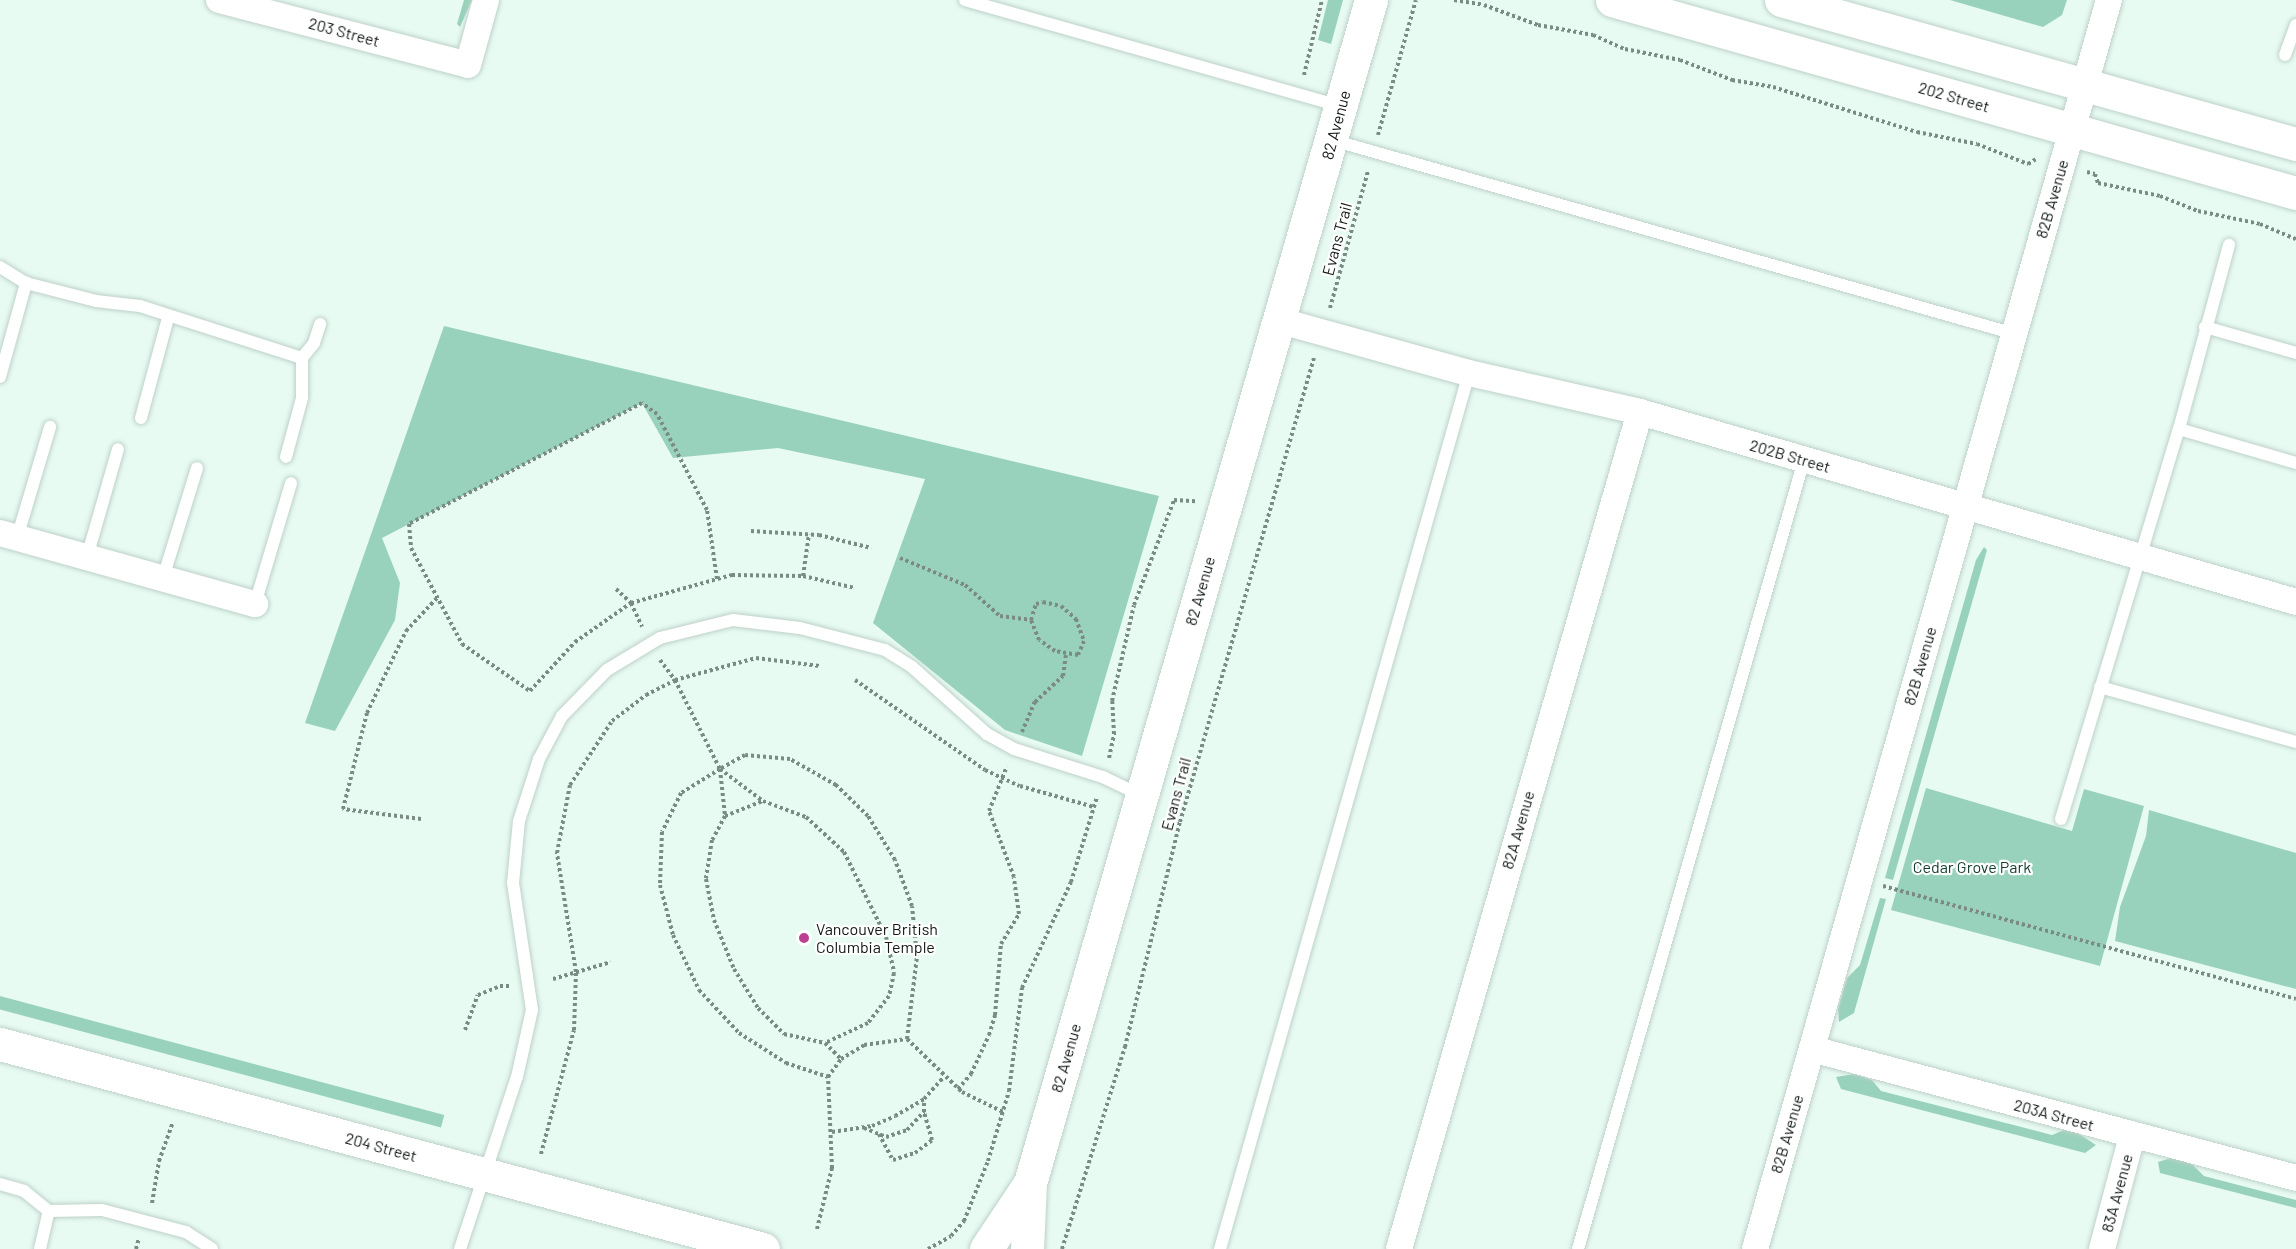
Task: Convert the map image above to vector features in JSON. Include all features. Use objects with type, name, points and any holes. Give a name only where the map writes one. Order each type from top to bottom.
[{"type":"street","name":"203 Street","points":[[219,0],[468,65],[486,0]]},
{"type":"street","name":"82 Avenue","points":[[1027,1249],[1030,1183],[1226,501],[1281,321],[1371,0]]},
{"type":"street","name":"202 Street","points":[[1612,0],[2296,193]]},
{"type":"street","points":[[1781,0],[2296,144]]},
{"type":"street","name":"82B Avenue","points":[[1755,1249],[2109,0]]},
{"type":"street","name":"202B Street","points":[[1281,321],[1469,373],[1640,412],[2296,602]]},
{"type":"street","name":"82A Avenue","points":[[1399,1249],[1640,412]]},
{"type":"street","points":[[8,535],[255,604]]},
{"type":"street","name":"204 Street","points":[[0,1044],[763,1249]]},
{"type":"street","name":"203A Street","points":[[1812,1049],[2296,1179]]},
{"type":"street","name":"83A Avenue","points":[[2102,1249],[2132,1136]]},
{"type":"street","name":"82 Avenue","points":[[986,1249],[1030,1183]]},
{"type":"lane","points":[[965,0],[1341,106]]},
{"type":"lane","points":[[2285,55],[2296,25]]},
{"type":"lane","points":[[1332,140],[2014,334]]},
{"type":"lane","points":[[2061,819],[2137,557],[2179,429],[2229,245]]},
{"type":"lane","points":[[0,267],[26,283],[96,302],[140,306],[168,318],[302,358]]},
{"type":"lane","points":[[0,377],[26,283]]},
{"type":"lane","points":[[141,418],[168,318]]},
{"type":"lane","points":[[286,458],[302,398],[302,358],[314,343],[320,324]]},
{"type":"lane","points":[[2205,327],[2296,353]]},
{"type":"lane","points":[[1220,1249],[1469,373]]},
{"type":"lane","points":[[8,535],[50,427]]},
{"type":"lane","points":[[2179,429],[2296,464]]},
{"type":"lane","points":[[87,557],[118,448]]},
{"type":"lane","points":[[1578,1249],[1804,460]]},
{"type":"lane","points":[[163,578],[197,468]]},
{"type":"lane","points":[[255,604],[291,483]]},
{"type":"lane","points":[[460,1249],[469,1216],[487,1176],[518,1077],[532,1010],[513,883],[519,821],[539,759],[562,716],[607,670],[660,638],[733,620],[800,628],[885,650],[912,667],[987,734],[1014,749],[1103,777],[1141,796]]},
{"type":"lane","points":[[2100,687],[2296,742]]},
{"type":"lane","points":[[0,1184],[24,1191],[49,1211],[102,1210],[186,1232],[212,1249]]},
{"type":"lane","points":[[40,1249],[49,1211]]},
{"type":"path","points":[[1299,94],[1322,0]]},
{"type":"path","points":[[1378,133],[1416,0]]},
{"type":"path","points":[[1454,0],[1484,5],[1538,25],[1593,35],[1625,49],[1680,60],[1732,80],[1773,87],[1917,132],[1977,144],[2028,164],[2032,158]]},
{"type":"path","name":"Evans Trail","points":[[1326,318],[1370,166]]},
{"type":"path","points":[[2095,174],[2098,183],[2160,195],[2198,211],[2260,224],[2296,239]]},
{"type":"path","name":"Evans Trail","points":[[1062,1249],[1125,1047],[1180,822],[1305,379],[1318,347]]},
{"type":"path","points":[[717,579],[707,510],[657,414],[642,403],[409,524],[411,548],[462,644],[530,691],[574,642],[631,603],[732,575],[803,576],[855,588]]},
{"type":"path","points":[[1109,756],[1114,734],[1112,701],[1134,605],[1174,500],[1226,501]]},
{"type":"path","points":[[751,531],[809,534],[871,548]]},
{"type":"path","points":[[803,576],[809,534]]},
{"type":"path","points":[[900,558],[965,585],[1000,616],[1031,620]]},
{"type":"path","points":[[616,589],[631,603],[649,645],[675,680],[720,769],[725,816],[712,840],[706,879],[714,920],[735,969],[758,1008],[784,1034],[825,1043],[842,1059]]},
{"type":"path","points":[[421,819],[343,809],[367,713],[406,631],[437,598]]},
{"type":"path","points":[[1043,602],[1070,612],[1084,641],[1078,655],[1066,655],[1040,640],[1031,620],[1036,604],[1043,602]]},
{"type":"path","points":[[958,1089],[971,1074],[989,1035],[995,1015],[1001,944],[1019,914],[1014,877],[988,811],[1035,702],[1062,676],[1066,655]]},
{"type":"path","points":[[541,1154],[573,1030],[576,972],[557,853],[570,785],[612,721],[646,694],[675,680],[756,658],[820,666]]},
{"type":"path","points":[[855,680],[902,709],[951,748],[1002,778],[1094,807]]},
{"type":"path","points":[[828,1077],[786,1063],[739,1033],[699,990],[673,935],[660,885],[662,832],[681,793],[745,755],[790,759],[836,785],[868,816],[895,860],[912,906],[917,956],[907,1039],[943,1078],[983,1106],[1003,1112]]},
{"type":"path","points":[[720,769],[763,801],[806,817],[844,852],[886,937],[894,973],[889,996],[868,1023],[825,1043]]},
{"type":"path","points":[[928,1249],[951,1236],[964,1221],[1003,1112],[1022,988],[1071,882],[1097,798]]},
{"type":"path","points":[[725,816],[763,801]]},
{"type":"path","points":[[1860,879],[2296,999]]},
{"type":"path","points":[[553,979],[611,962]]},
{"type":"path","points":[[465,1030],[478,995],[500,986],[529,988]]},
{"type":"path","points":[[817,1229],[832,1168],[828,1077],[842,1059],[864,1045],[907,1039]]},
{"type":"path","points":[[832,1132],[864,1128],[895,1116],[924,1099],[943,1078]]},
{"type":"path","points":[[150,1209],[159,1161],[165,1153],[181,1093]]},
{"type":"path","points":[[879,1134],[893,1160],[915,1153],[932,1140],[924,1112],[924,1099]]},
{"type":"path","points":[[864,1128],[886,1137],[907,1130],[924,1112]]},
{"type":"green space","points":[[464,0],[472,0],[460,27],[457,24]]},
{"type":"green space","points":[[1328,0],[1343,0],[1331,44],[1318,40]]},
{"type":"green space","points":[[1950,0],[2067,0],[2062,15],[2043,27]]},
{"type":"green space","points":[[444,326],[1159,496],[1082,756],[1005,730],[873,623],[925,479],[778,448],[673,458],[642,403],[382,538],[400,583],[395,620],[335,731],[305,723]]},
{"type":"green space","points":[[1984,547],[1987,550],[1893,880],[1885,878],[1976,560]]},
{"type":"green space","name":"Cedar Grove Park","points":[[1926,788],[2072,831],[2084,789],[2144,806],[2100,966],[1891,910]]},
{"type":"green space","points":[[2149,810],[2296,853],[2296,989],[2115,941],[2120,907],[2146,836]]},
{"type":"green space","points":[[1880,898],[1886,899],[1854,1013],[1839,1022],[1838,1009],[1847,978],[1860,965]]},
{"type":"green space","points":[[0,996],[444,1115],[441,1128],[0,1009]]},
{"type":"green space","points":[[1854,1074],[1872,1080],[1881,1091],[2052,1135],[2064,1130],[2076,1132],[2096,1145],[2085,1153],[1841,1089],[1836,1077]]},
{"type":"green space","points":[[2171,1158],[2189,1161],[2204,1176],[2296,1200],[2296,1208],[2160,1173],[2158,1162]]},
{"type":"place","name":"Vancouver British Columbia Temple","points":[[804,938]]}]
